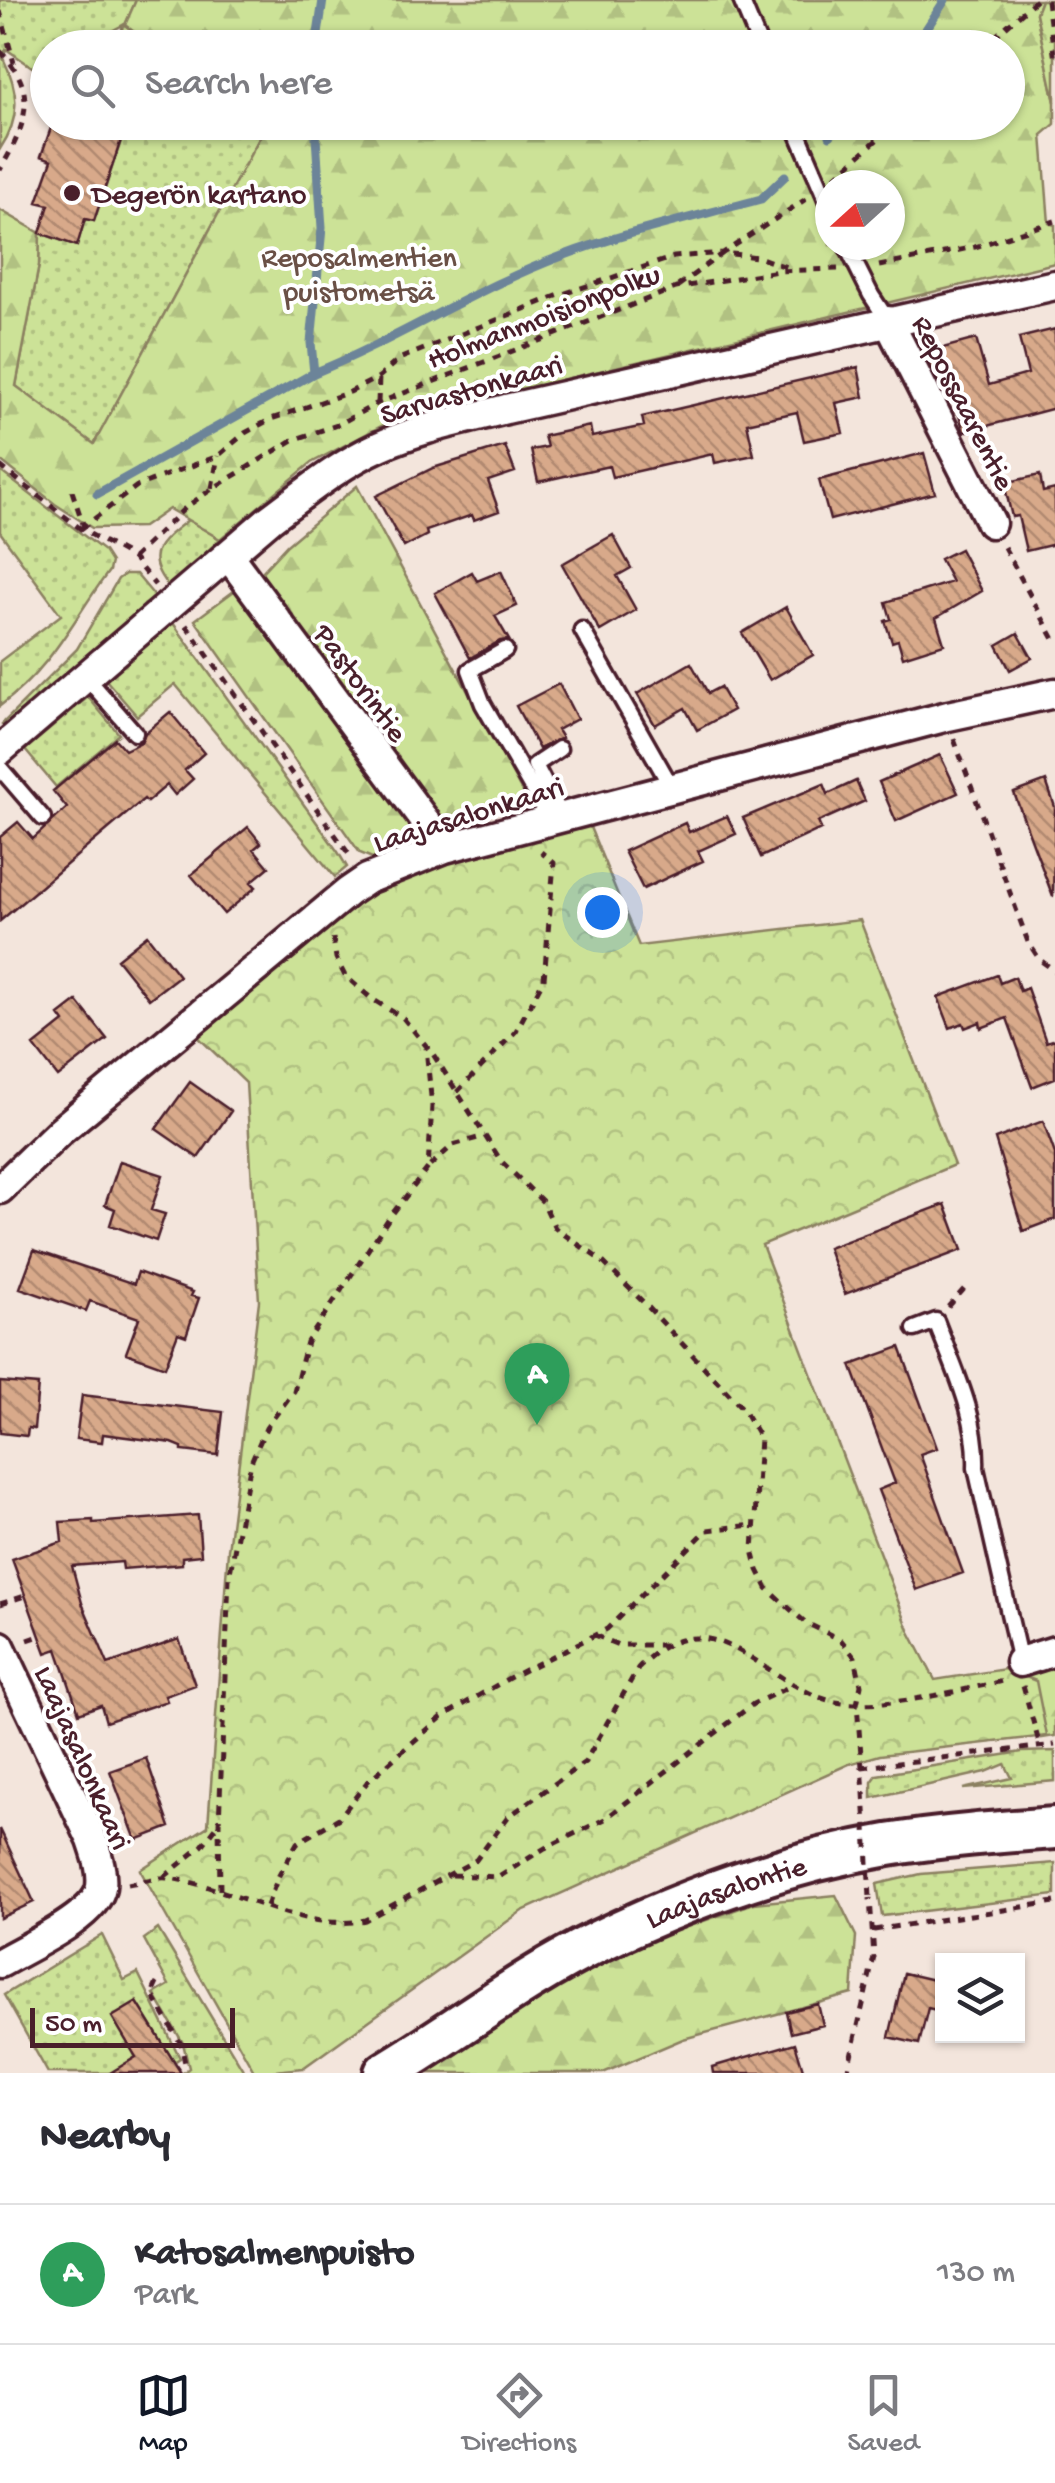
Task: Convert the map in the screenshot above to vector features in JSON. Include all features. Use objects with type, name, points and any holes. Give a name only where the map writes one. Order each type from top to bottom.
[{"type":"main road","name":"Laajasalontie","points":[[385,2073],[528,1981],[597,1942],[734,1884],[816,1860],[886,1846],[1055,1828]]},
{"type":"main road","name":"Laajasalontie","points":[[394,2073],[427,2048]]},
{"type":"street","name":"Sarvastonkaari","points":[[0,750],[228,555],[348,463],[424,430],[1055,285]]},
{"type":"street","name":"Repossaarentie","points":[[888,321],[990,523]]},
{"type":"street","name":"Pastorintie","points":[[228,555],[445,848]]},
{"type":"street","name":"Laajasalonkaari","points":[[0,1188],[60,1130],[367,879],[445,848],[948,716],[1055,692]]},
{"type":"street","name":"Laajasalonkaari","points":[[0,1646],[92,1840],[100,1864],[101,1889],[82,1915],[0,1963]]},
{"type":"street","points":[[1020,1670],[1055,1651]]},
{"type":"lane","points":[[741,0],[754,30]]},
{"type":"lane","points":[[801,140],[815,175]]},
{"type":"lane","name":"Repossaarentie","points":[[853,260],[888,321]]},
{"type":"lane","points":[[582,630],[672,788]]},
{"type":"lane","points":[[505,650],[470,670],[483,704],[556,819]]},
{"type":"lane","points":[[86,676],[135,733]]},
{"type":"lane","points":[[556,819],[535,766],[559,749]]},
{"type":"lane","points":[[0,768],[43,818]]},
{"type":"lane","points":[[915,1329],[936,1321],[972,1417],[977,1442],[976,1468],[1020,1670]]},
{"type":"path","points":[[1002,30],[1036,0]]},
{"type":"path","points":[[1047,0],[1055,61]]},
{"type":"path","points":[[0,11],[28,101],[13,147],[0,170]]},
{"type":"path","points":[[0,50],[15,66]]},
{"type":"path","points":[[843,170],[877,140]]},
{"type":"path","points":[[676,288],[815,193]]},
{"type":"path","name":"Holmanmoisionpolku","points":[[133,558],[186,507],[293,440],[337,425],[378,403],[676,288],[792,269],[913,262],[1055,220]]},
{"type":"path","points":[[83,528],[137,486],[218,456],[244,433],[271,419],[317,406],[380,377],[398,360],[554,297],[674,257],[723,253],[758,257],[792,269]]},
{"type":"path","points":[[378,403],[380,377]]},
{"type":"path","points":[[212,489],[218,456]]},
{"type":"path","points":[[0,466],[83,528],[133,558],[172,604],[367,879]]},
{"type":"path","points":[[72,492],[83,528]]},
{"type":"path","name":"Repossaarentie","points":[[990,523],[1055,641]]},
{"type":"path","points":[[948,716],[1028,942],[1040,960],[1055,971]]},
{"type":"path","points":[[457,1092],[516,1031],[544,979],[554,863],[516,829]]},
{"type":"path","points":[[323,912],[345,976],[372,1000],[403,1018],[426,1046],[501,1162],[544,1202],[555,1228],[602,1260],[743,1410],[760,1438],[752,1550],[767,1588],[806,1623],[841,1640],[852,1650],[861,1685],[858,1704],[874,1957],[847,2073]]},
{"type":"path","points":[[426,1046],[432,1106],[428,1168]]},
{"type":"path","points":[[220,1890],[228,1578],[252,1462],[266,1428],[294,1391],[307,1342],[389,1218],[428,1168],[453,1145],[485,1136]]},
{"type":"path","points":[[267,1906],[297,1843],[339,1818],[368,1781],[442,1717],[607,1629],[707,1530],[753,1526]]},
{"type":"path","points":[[0,1604],[25,1596]]},
{"type":"path","points":[[595,1636],[618,1644],[668,1645]]},
{"type":"path","points":[[101,1889],[163,1878],[345,1924],[365,1920],[476,1860],[508,1817],[586,1762],[638,1668],[650,1655],[688,1639],[712,1638],[740,1649],[794,1684],[832,1701],[858,1704],[955,1692],[1020,1670],[1040,1746]]},
{"type":"path","points":[[448,1875],[499,1877],[545,1848],[605,1819],[754,1704],[794,1684]]},
{"type":"path","points":[[862,1767],[1055,1745]]},
{"type":"path","points":[[163,1878],[202,1846],[219,1824]]},
{"type":"path","points":[[874,1930],[1055,1902]]},
{"type":"path","points":[[157,1983],[152,1994],[181,2044],[185,2063],[178,2068]]},
{"type":"green space","points":[[0,0],[136,0],[125,25],[132,30],[122,30],[123,25],[114,30],[30,30],[30,66],[6,49],[3,58],[15,104],[12,126],[0,149]]},
{"type":"green space","name":"Reposalmentien puistometsä","points":[[136,0],[1041,0],[1036,13],[1055,102],[1055,124],[1042,135],[1049,223],[1055,225],[1055,263],[393,420],[311,463],[220,539],[169,509],[143,527],[92,528],[0,460],[0,210],[40,233],[39,265],[16,386],[94,444],[258,140],[1025,140],[1025,30],[132,30],[125,25]]},
{"type":"green space","points":[[1041,0],[1055,0],[1055,102],[1036,13]]},
{"type":"green space","points":[[121,140],[258,140],[94,444],[16,386],[39,265],[40,233],[77,246],[85,219],[94,221]]},
{"type":"green space","points":[[0,471],[104,551],[111,562],[109,571],[48,659],[0,706],[0,661],[61,615],[0,532]]},
{"type":"green space","points":[[357,486],[528,803],[473,816],[439,816],[260,574],[287,545]]},
{"type":"green space","points":[[188,520],[220,539],[170,588],[156,567],[157,550]]},
{"type":"green space","points":[[136,574],[157,599],[7,729],[2,724],[77,649],[118,579]]},
{"type":"green space","points":[[238,588],[412,826],[405,845],[377,860],[360,853],[195,620]]},
{"type":"green space","points":[[173,623],[338,852],[347,867],[335,877],[175,684],[137,716],[106,680]]},
{"type":"green space","points":[[88,697],[119,734],[56,787],[25,750]]},
{"type":"green space","points":[[587,820],[639,946],[860,920],[954,1165],[762,1245],[909,1630],[935,1680],[1005,1669],[1036,1681],[1047,1736],[880,1755],[849,1764],[522,1911],[303,2068],[255,2073],[140,1870],[208,1826],[228,1550],[259,1301],[246,1083],[195,1034],[362,896],[425,866]]},
{"type":"green space","points":[[1055,1664],[1055,1736],[1042,1738],[1024,1680],[1030,1673]]},
{"type":"green space","points":[[1055,1751],[1055,1781],[963,1789],[1012,1778],[1005,1764],[986,1772],[872,1798],[872,1782],[877,1775],[1022,1752]]},
{"type":"green space","points":[[1055,1863],[1055,1895],[882,1916],[877,1884],[921,1874]]},
{"type":"green space","points":[[836,1895],[856,1936],[852,1994],[683,2039],[603,2073],[423,2073],[512,2012],[622,1950],[754,1903]]},
{"type":"green space","points":[[158,1929],[245,2073],[183,2073],[189,2068],[183,2043],[154,1994],[169,1985],[144,1939]]},
{"type":"green space","points":[[102,1935],[124,1980],[138,1973],[180,2058],[174,2062],[137,2002],[136,2057],[125,2064],[130,2073],[48,2073],[4,1995]]},
{"type":"building","name":"Degerön kartano","points":[[47,140],[121,140],[94,221],[85,219],[77,246],[40,233],[49,205],[37,202],[52,160],[41,156]]},
{"type":"building","points":[[1055,329],[1055,408],[964,432],[953,395],[946,397],[924,353],[976,339],[989,385],[1028,374],[1019,338]]},
{"type":"building","points":[[858,367],[864,397],[836,403],[843,433],[804,441],[797,412],[747,423],[754,455],[715,463],[713,454],[612,477],[609,466],[538,482],[531,450],[547,447],[544,436],[590,426],[592,437],[644,426],[642,417]]},
{"type":"building","points":[[505,446],[515,472],[488,481],[499,511],[474,520],[472,515],[426,531],[427,535],[404,547],[376,496],[433,468]]},
{"type":"building","points":[[924,453],[935,493],[830,520],[819,480]]},
{"type":"building","points":[[1040,475],[1043,492],[1055,489],[1055,544],[1026,551],[1018,516],[1012,517],[1004,483]]},
{"type":"building","points":[[613,535],[631,568],[617,576],[636,610],[600,631],[562,564]]},
{"type":"building","points":[[960,549],[982,591],[936,618],[944,644],[903,657],[898,640],[892,642],[885,621],[891,619],[886,602],[952,582],[940,559]]},
{"type":"building","points":[[501,571],[517,606],[495,616],[509,640],[470,658],[435,593],[472,572],[477,581]]},
{"type":"building","points":[[786,607],[813,655],[770,680],[742,633]]},
{"type":"building","points":[[1018,633],[1032,658],[1010,670],[997,645]]},
{"type":"building","points":[[691,663],[708,693],[720,687],[733,710],[697,730],[685,708],[655,725],[637,694]]},
{"type":"building","points":[[559,684],[577,719],[557,730],[562,738],[539,749],[516,706]]},
{"type":"building","points":[[170,712],[204,753],[185,770],[193,779],[175,795],[167,785],[147,802],[144,799],[0,921],[0,837],[18,822],[33,839],[67,808],[53,791],[115,739],[125,750],[141,742],[145,733]]},
{"type":"building","points":[[940,755],[958,793],[896,821],[879,782]]},
{"type":"building","points":[[856,781],[865,801],[818,822],[821,829],[761,857],[743,818],[824,784],[828,794]]},
{"type":"building","points":[[1046,781],[1055,807],[1053,897],[1014,793]]},
{"type":"building","points":[[727,816],[736,834],[698,851],[703,861],[643,889],[624,851],[685,823],[689,832]]},
{"type":"building","points":[[248,827],[261,843],[254,849],[269,867],[251,882],[256,887],[224,914],[191,875]]},
{"type":"building","points":[[147,935],[179,976],[149,999],[117,959]]},
{"type":"building","points":[[997,975],[1000,983],[1015,977],[1020,991],[1027,988],[1046,1042],[1055,1039],[1055,1078],[1032,1087],[1007,1018],[981,1028],[980,1022],[950,1028],[938,997]]},
{"type":"building","points":[[77,1001],[107,1039],[58,1077],[34,1046],[64,1022],[59,1015]]},
{"type":"building","points":[[190,1082],[231,1111],[198,1158],[156,1129]]},
{"type":"building","points":[[1043,1121],[1055,1154],[1055,1219],[1023,1231],[995,1139]]},
{"type":"building","points":[[120,1161],[163,1175],[151,1210],[165,1214],[156,1241],[110,1225],[115,1209],[105,1205]]},
{"type":"building","points":[[945,1204],[962,1250],[845,1294],[828,1248]]},
{"type":"building","points":[[34,1250],[134,1284],[138,1272],[193,1292],[191,1296],[199,1298],[186,1336],[178,1333],[165,1367],[126,1353],[139,1318],[90,1301],[86,1311],[20,1288]]},
{"type":"building","points":[[900,1347],[937,1448],[920,1454],[963,1573],[916,1590],[878,1490],[895,1483],[851,1365]]},
{"type":"building","points":[[0,1382],[38,1385],[34,1429],[28,1428],[27,1436],[0,1433]]},
{"type":"building","points":[[82,1395],[223,1412],[218,1455],[182,1451],[182,1447],[172,1443],[103,1434],[102,1442],[76,1439]]},
{"type":"building","points":[[198,1515],[201,1555],[182,1557],[182,1564],[123,1569],[122,1562],[72,1566],[82,1603],[108,1664],[179,1639],[195,1685],[165,1696],[167,1701],[106,1722],[101,1705],[79,1713],[57,1649],[46,1653],[12,1559],[62,1542],[60,1522]]},
{"type":"building","points":[[146,1758],[170,1827],[136,1840],[110,1771]]},
{"type":"building","points":[[0,1829],[34,1902],[0,1918]]},
{"type":"building","points":[[904,1973],[935,1980],[935,2010],[928,2008],[919,2044],[889,2037]]},
{"type":"building","points":[[137,2002],[181,2073],[110,2073],[136,2057],[112,2017]]},
{"type":"building","points":[[818,2004],[823,2025],[791,2033],[786,2012]]},
{"type":"building","points":[[795,2043],[804,2073],[713,2073],[712,2067]]},
{"type":"waterway","points":[[319,30],[323,0]]},
{"type":"waterway","points":[[926,30],[945,0]]},
{"type":"waterway","points":[[314,373],[311,343],[322,228],[316,140]]},
{"type":"waterway","points":[[97,494],[314,373],[499,283],[611,240],[761,199],[785,176]]},
{"type":"place","name":"Degerön kartano","points":[[72,193]]},
{"type":"place","name":"Katosalmenpuisto","points":[[537,1425]]}]
